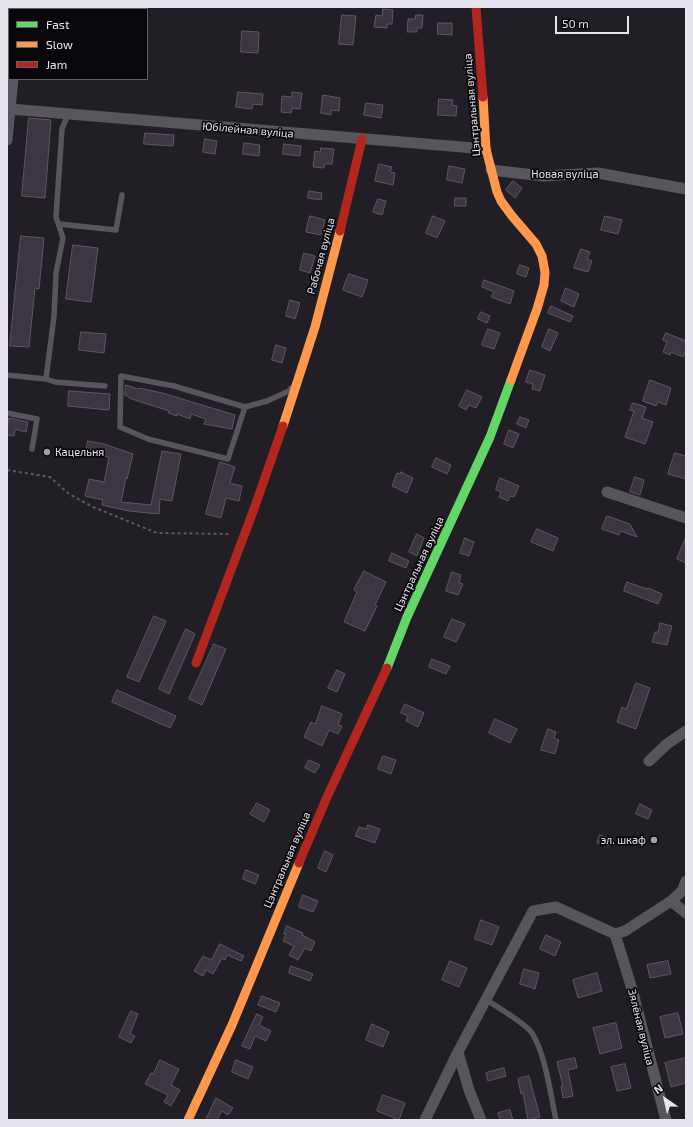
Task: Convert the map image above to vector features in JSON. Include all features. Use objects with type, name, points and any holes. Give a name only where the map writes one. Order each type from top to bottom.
[{"type":"street","name":"Цэнтральная вуліца","points":[[188,1120],[232,1025],[327,797],[385,672],[407,617],[487,444],[537,309],[544,285],[545,272],[542,256],[536,244],[512,216],[501,200],[497,192],[491,170],[486,149],[476,7]]},
{"type":"street","points":[[7,140],[13,80]]},
{"type":"street","name":"Юбілейная вуліца","points":[[10,109],[362,140],[486,149]]},
{"type":"street","name":"Рабочая вуліца","points":[[196,663],[244,534],[299,378],[324,295],[362,140]]},
{"type":"street","name":"Новая вуліца","points":[[491,170],[543,176],[598,173],[686,189]]},
{"type":"street","points":[[607,492],[686,518]]},
{"type":"street","points":[[649,761],[667,744],[686,731]]},
{"type":"street","points":[[425,1120],[458,1052],[533,911],[556,907],[615,934],[625,931],[671,901],[682,891],[686,881]]},
{"type":"street","points":[[671,901],[686,913]]},
{"type":"street","name":"Зялёная вуліца","points":[[615,934],[632,989],[666,1120]]},
{"type":"street","points":[[458,1052],[469,1090],[481,1120]]},
{"type":"lane","points":[[46,379],[54,316],[56,273],[63,238],[56,217],[62,129],[68,114]]},
{"type":"lane","points":[[58,224],[116,230],[122,195]]},
{"type":"lane","points":[[7,375],[46,379],[55,382],[105,386]]},
{"type":"lane","points":[[245,407],[228,459],[148,439],[120,427],[121,376],[174,386],[245,407],[267,401],[289,391],[299,378]]},
{"type":"lane","points":[[7,413],[36,419],[32,449]]},
{"type":"lane","points":[[486,1000],[531,1032],[541,1052],[556,1120]]},
{"type":"path","points":[[7,470],[50,477],[69,494],[93,507],[157,533],[244,534]]},
{"type":"building","points":[[383,9],[393,10],[392,24],[387,24],[387,28],[374,27],[376,15],[382,16]]},
{"type":"building","points":[[342,15],[356,16],[353,45],[339,44]]},
{"type":"building","points":[[416,15],[423,15],[422,28],[417,28],[417,32],[407,32],[408,19],[415,19]]},
{"type":"building","points":[[438,23],[452,23],[452,35],[438,34]]},
{"type":"building","points":[[242,31],[259,32],[258,53],[241,52]]},
{"type":"building","points":[[238,92],[263,94],[262,105],[253,104],[252,109],[236,107]]},
{"type":"building","points":[[292,92],[302,93],[300,109],[292,108],[291,113],[281,112],[282,96],[292,97]]},
{"type":"building","points":[[323,95],[340,98],[339,111],[331,110],[331,115],[321,113]]},
{"type":"building","points":[[439,99],[453,100],[452,105],[457,106],[456,116],[438,115]]},
{"type":"building","points":[[366,103],[383,105],[381,118],[364,115]]},
{"type":"building","points":[[29,118],[51,120],[45,198],[22,196]]},
{"type":"building","points":[[145,133],[174,135],[173,146],[144,144]]},
{"type":"building","points":[[205,139],[217,141],[215,154],[203,152]]},
{"type":"building","points":[[244,143],[260,145],[259,156],[243,154]]},
{"type":"building","points":[[284,144],[301,146],[300,156],[283,154]]},
{"type":"building","points":[[321,148],[334,149],[332,164],[325,164],[324,168],[313,167],[315,151],[320,152]]},
{"type":"building","points":[[379,164],[392,167],[390,172],[395,173],[393,185],[375,181]]},
{"type":"building","points":[[449,166],[465,169],[462,183],[447,180]]},
{"type":"building","points":[[513,181],[522,188],[515,198],[506,190]]},
{"type":"building","points":[[309,191],[322,193],[321,200],[308,198]]},
{"type":"building","points":[[455,198],[466,198],[466,206],[455,206]]},
{"type":"building","points":[[378,199],[386,201],[382,215],[373,212]]},
{"type":"building","points":[[310,216],[325,220],[321,235],[306,232]]},
{"type":"building","points":[[433,216],[445,221],[437,238],[426,233]]},
{"type":"building","points":[[605,216],[622,220],[618,234],[601,230]]},
{"type":"building","points":[[21,236],[44,238],[39,289],[35,288],[29,347],[10,346]]},
{"type":"building","points":[[73,245],[98,248],[91,302],[66,299]]},
{"type":"building","points":[[581,249],[590,252],[587,259],[592,261],[588,272],[574,268]]},
{"type":"building","points":[[304,253],[315,256],[310,273],[300,270]]},
{"type":"building","points":[[520,265],[529,268],[526,277],[517,274]]},
{"type":"building","points":[[349,274],[368,280],[362,297],[343,290]]},
{"type":"building","points":[[484,280],[514,291],[510,304],[491,297],[494,292],[482,287]]},
{"type":"building","points":[[566,288],[579,294],[574,307],[561,301]]},
{"type":"building","points":[[290,300],[300,303],[295,319],[286,316]]},
{"type":"building","points":[[551,306],[573,316],[570,322],[548,313]]},
{"type":"building","points":[[481,312],[490,316],[487,323],[478,319]]},
{"type":"building","points":[[488,329],[500,333],[494,349],[482,345]]},
{"type":"building","points":[[549,329],[558,333],[550,351],[542,347]]},
{"type":"building","points":[[81,332],[106,334],[104,353],[79,350]]},
{"type":"building","points":[[666,333],[686,341],[686,351],[683,357],[671,352],[670,355],[663,352],[667,342],[663,340]]},
{"type":"building","points":[[276,345],[286,348],[282,363],[272,360]]},
{"type":"building","points":[[530,370],[545,375],[540,391],[532,389],[533,384],[526,382]]},
{"type":"building","points":[[650,380],[671,388],[666,405],[658,402],[656,406],[643,401]]},
{"type":"building","points":[[126,385],[138,389],[162,393],[235,415],[232,429],[204,424],[206,419],[191,414],[190,419],[177,414],[177,416],[168,413],[169,411],[129,398],[125,395]]},
{"type":"building","points":[[467,390],[482,397],[476,408],[469,405],[466,410],[459,406]]},
{"type":"building","points":[[69,391],[110,394],[109,410],[68,406]]},
{"type":"building","points":[[633,403],[646,407],[642,418],[653,422],[645,444],[625,437],[634,411],[630,410]]},
{"type":"building","points":[[520,417],[529,420],[526,428],[517,424]]},
{"type":"building","points":[[9,418],[28,422],[26,432],[15,429],[14,436],[7,435]]},
{"type":"building","points":[[509,430],[519,434],[513,448],[504,444]]},
{"type":"building","points":[[88,441],[104,444],[133,454],[121,502],[151,505],[162,451],[181,454],[172,501],[160,499],[159,514],[129,511],[102,505],[103,500],[85,496],[89,479],[104,482],[109,457],[86,453]]},
{"type":"building","points":[[675,453],[686,456],[686,479],[668,474]]},
{"type":"building","points":[[436,458],[451,465],[447,474],[432,467]]},
{"type":"building","points":[[220,462],[235,467],[230,483],[242,486],[239,501],[226,498],[221,518],[206,514]]},
{"type":"building","points":[[401,472],[413,478],[407,493],[392,486],[397,473],[400,474]]},
{"type":"building","points":[[635,477],[644,480],[640,495],[630,492]]},
{"type":"building","points":[[500,478],[519,486],[514,497],[510,496],[508,501],[499,497],[501,492],[496,490]]},
{"type":"building","points":[[607,516],[630,524],[637,537],[621,531],[619,535],[602,529]]},
{"type":"building","points":[[537,529],[558,538],[553,551],[531,542]]},
{"type":"building","points":[[417,534],[424,538],[417,556],[409,552]]},
{"type":"building","points":[[686,537],[686,563],[677,559]]},
{"type":"building","points":[[465,538],[474,542],[469,556],[460,553]]},
{"type":"building","points":[[392,553],[409,561],[406,568],[389,561]]},
{"type":"building","points":[[364,571],[386,582],[365,631],[344,622],[357,592],[354,590]]},
{"type":"building","points":[[452,572],[461,575],[459,583],[463,584],[458,595],[446,591]]},
{"type":"building","points":[[627,582],[662,594],[658,604],[624,591]]},
{"type":"building","points":[[154,616],[166,621],[139,682],[127,677]]},
{"type":"building","points":[[452,619],[465,624],[456,642],[444,637]]},
{"type":"building","points":[[660,623],[672,626],[667,645],[652,642],[655,632],[658,632]]},
{"type":"building","points":[[186,629],[195,634],[169,694],[159,689]]},
{"type":"building","points":[[214,644],[226,649],[202,705],[189,699]]},
{"type":"building","points":[[432,659],[450,666],[446,674],[429,667]]},
{"type":"building","points":[[337,670],[345,674],[337,692],[328,688]]},
{"type":"building","points":[[636,683],[650,688],[636,729],[617,722],[622,707],[626,709]]},
{"type":"building","points":[[117,690],[176,716],[170,728],[112,702]]},
{"type":"building","points":[[405,704],[424,713],[418,727],[406,721],[408,716],[401,713]]},
{"type":"building","points":[[322,706],[342,714],[338,725],[342,726],[338,734],[329,730],[322,746],[304,737],[311,722],[315,724]]},
{"type":"building","points":[[495,719],[517,729],[510,743],[489,733]]},
{"type":"building","points":[[548,729],[556,732],[554,738],[559,740],[555,754],[541,750]]},
{"type":"building","points":[[383,756],[396,760],[391,774],[378,769]]},
{"type":"building","points":[[309,760],[320,765],[315,773],[305,768]]},
{"type":"building","points":[[257,803],[270,810],[264,822],[250,814]]},
{"type":"building","points":[[640,804],[652,810],[648,819],[636,814]]},
{"type":"building","points":[[368,825],[380,829],[375,843],[355,836],[359,827],[366,829]]},
{"type":"building","points":[[600,835],[611,839],[608,846],[597,843]]},
{"type":"building","points":[[325,851],[333,855],[326,872],[318,868]]},
{"type":"building","points":[[246,870],[259,875],[255,884],[243,879]]},
{"type":"building","points":[[303,895],[318,901],[313,912],[299,907]]},
{"type":"building","points":[[481,920],[499,927],[492,945],[475,939]]},
{"type":"building","points":[[287,926],[303,933],[302,935],[315,942],[311,951],[305,948],[298,960],[289,955],[294,946],[283,941]]},
{"type":"building","points":[[546,935],[561,942],[555,956],[540,949]]},
{"type":"building","points":[[220,944],[244,956],[241,961],[227,955],[225,960],[222,958],[213,974],[206,970],[203,976],[194,971],[203,956],[211,960]]},
{"type":"building","points":[[450,961],[467,968],[459,987],[442,980]]},
{"type":"building","points":[[668,961],[671,974],[650,978],[647,965]]},
{"type":"building","points":[[291,966],[313,974],[310,981],[289,973]]},
{"type":"building","points":[[524,969],[539,973],[535,989],[520,984]]},
{"type":"building","points":[[597,973],[602,991],[578,998],[573,980]]},
{"type":"building","points":[[262,996],[280,1003],[276,1012],[258,1005]]},
{"type":"building","points":[[131,1011],[138,1014],[130,1034],[135,1036],[131,1043],[119,1037]]},
{"type":"building","points":[[678,1013],[683,1034],[665,1038],[660,1017]]},
{"type":"building","points":[[257,1014],[263,1017],[259,1025],[271,1031],[266,1041],[255,1036],[250,1049],[242,1046]]},
{"type":"building","points":[[616,1023],[622,1048],[600,1054],[593,1028]]},
{"type":"building","points":[[372,1024],[389,1032],[383,1047],[366,1040]]},
{"type":"building","points":[[575,1058],[577,1068],[568,1070],[573,1096],[563,1098],[561,1086],[563,1086],[557,1062]]},
{"type":"building","points":[[686,1058],[686,1083],[671,1087],[665,1063]]},
{"type":"building","points":[[160,1060],[179,1069],[171,1085],[180,1090],[171,1106],[164,1102],[168,1095],[145,1084],[151,1073],[153,1074]]},
{"type":"building","points":[[236,1060],[253,1067],[248,1079],[232,1072]]},
{"type":"building","points":[[625,1064],[631,1088],[617,1091],[611,1067]]},
{"type":"building","points":[[504,1068],[506,1076],[488,1081],[486,1073]]},
{"type":"building","points":[[529,1076],[540,1117],[528,1120],[523,1093],[521,1094],[518,1079]]},
{"type":"building","points":[[383,1095],[405,1103],[399,1120],[377,1111]]},
{"type":"building","points":[[216,1098],[233,1108],[228,1115],[222,1111],[217,1120],[206,1120]]},
{"type":"building","points":[[510,1110],[513,1120],[500,1120],[498,1113]]},
{"type":"traffic: fast","points":[[387,668],[407,617],[490,437],[511,380]]},
{"type":"traffic: slow","points":[[483,97],[486,149],[497,192],[501,201],[512,216],[536,244],[542,256],[545,272],[544,285],[537,309],[511,380]]},
{"type":"traffic: slow","points":[[283,426],[315,327],[340,231]]},
{"type":"traffic: slow","points":[[188,1120],[232,1025],[299,863]]},
{"type":"traffic: jam","points":[[476,7],[483,97]]},
{"type":"traffic: jam","points":[[340,231],[362,139]]},
{"type":"traffic: jam","points":[[196,663],[254,509],[283,426]]},
{"type":"traffic: jam","points":[[299,863],[327,797],[387,668]]},
{"type":"place","name":"Кацельня","points":[[47,452]]},
{"type":"place","name":"эл. шкаф","points":[[654,840]]}]
